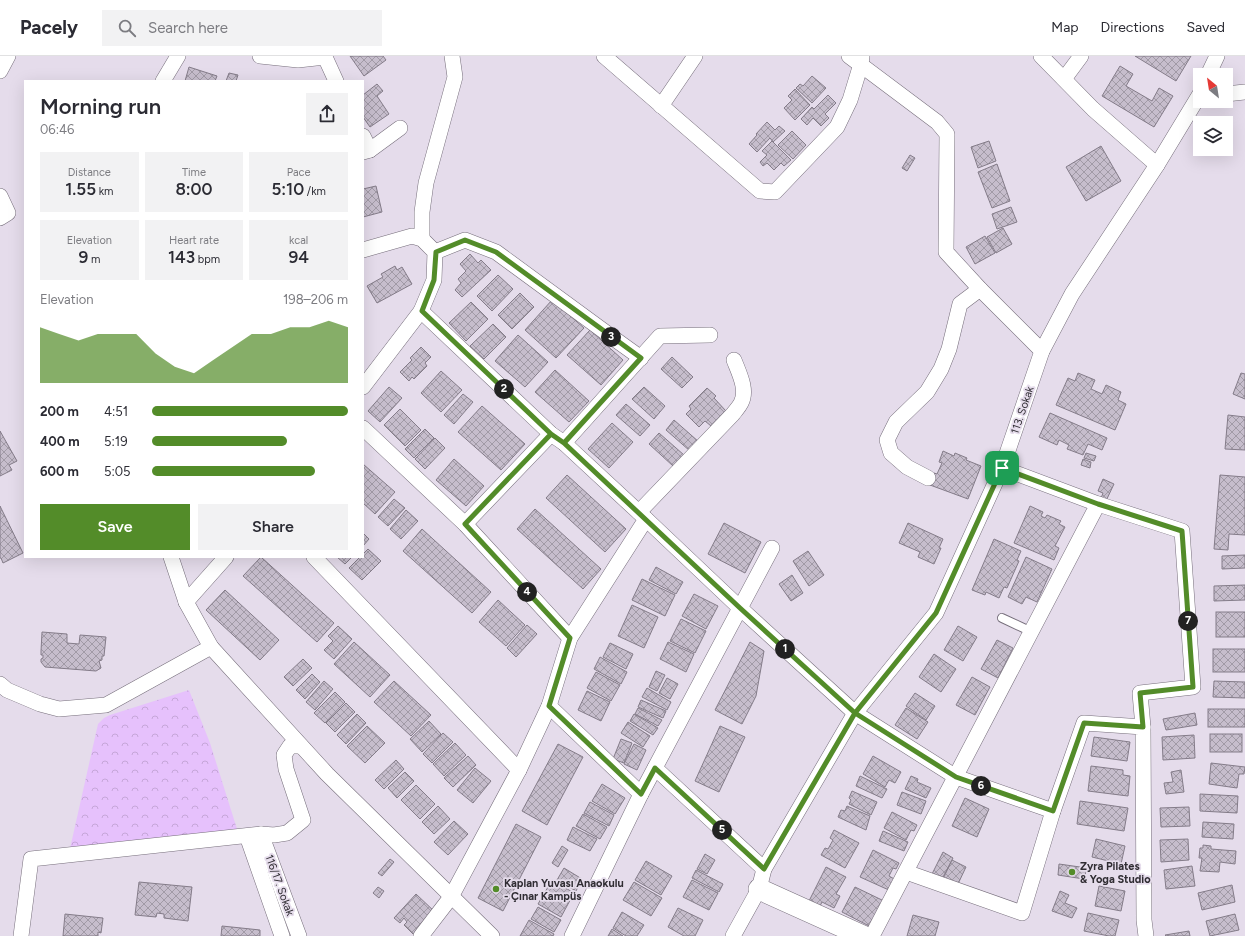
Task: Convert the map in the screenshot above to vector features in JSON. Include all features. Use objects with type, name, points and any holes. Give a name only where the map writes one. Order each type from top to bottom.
[{"type":"street","points":[[0,71],[8,56]]},
{"type":"street","points":[[165,80],[178,56]]},
{"type":"street","points":[[260,56],[298,60],[325,57],[336,80]]},
{"type":"street","points":[[422,239],[422,212],[426,183],[455,77],[452,56]]},
{"type":"street","points":[[604,56],[760,191],[775,192],[837,127],[850,100],[857,59],[937,122],[946,134],[946,252],[980,289],[1042,351]]},
{"type":"street","points":[[662,106],[695,56]]},
{"type":"street","points":[[1041,56],[1093,109],[1157,165]]},
{"type":"street","points":[[1064,79],[1081,56]]},
{"type":"street","points":[[1211,68],[1217,56]]},
{"type":"street","points":[[1233,93],[1245,92]]},
{"type":"street","name":"113. Sokak","points":[[733,936],[758,890],[764,869],[855,713],[936,613],[1002,468],[1042,351],[1072,294],[1157,165],[1193,107]]},
{"type":"street","points":[[364,141],[366,151],[400,128]]},
{"type":"street","points":[[0,196],[8,213],[0,218]]},
{"type":"street","points":[[364,250],[412,236],[422,239],[436,252]]},
{"type":"street","points":[[436,252],[465,240],[496,252],[641,358]]},
{"type":"street","points":[[364,386],[422,311],[434,280],[436,252]]},
{"type":"street","points":[[928,478],[907,467],[891,454],[887,440],[896,422],[927,392],[941,369],[949,349],[960,304],[980,289]]},
{"type":"street","points":[[422,311],[551,434],[564,443],[740,608],[855,713],[956,777],[1053,811]]},
{"type":"street","points":[[564,443],[660,336],[710,336]]},
{"type":"street","points":[[421,936],[451,897],[519,770],[549,706],[570,638],[642,516],[733,414],[741,403],[744,391],[740,374],[734,360]]},
{"type":"street","points":[[364,429],[465,524],[570,638]]},
{"type":"street","points":[[465,524],[551,434]]},
{"type":"street","points":[[1002,468],[1098,504],[1182,531],[1193,687],[1140,693],[1143,727],[1144,920],[1146,936]]},
{"type":"street","points":[[872,936],[1098,504]]},
{"type":"street","points":[[572,936],[641,794],[772,548]]},
{"type":"street","points":[[171,558],[186,602],[212,647],[327,774],[492,936]]},
{"type":"street","points":[[186,602],[225,558]]},
{"type":"street","points":[[315,558],[519,770]]},
{"type":"street","points":[[0,684],[7,690],[40,704],[59,709],[106,705],[212,647]]},
{"type":"street","points":[[549,706],[641,794]]},
{"type":"street","points":[[906,872],[1022,913],[1053,811],[1084,723],[1143,727]]},
{"type":"street","points":[[21,936],[32,859],[254,835],[287,833],[303,820],[286,769],[284,755],[290,746],[301,746]]},
{"type":"street","points":[[655,768],[764,869]]},
{"type":"street","name":"116/17. Sokak","points":[[254,835],[282,936]]},
{"type":"street","name":"116/17. Sokak","points":[[254,835],[299,936]]},
{"type":"street","points":[[758,890],[863,936]]},
{"type":"lane","points":[[1002,618],[1032,632]]},
{"type":"green space","points":[[189,690],[210,743],[237,829],[69,853],[98,724],[110,715]]},
{"type":"building","points":[[350,56],[383,56],[386,60],[364,76]]},
{"type":"building","points":[[1135,56],[1191,56],[1176,81]]},
{"type":"building","points":[[1120,66],[1133,74],[1126,86],[1152,101],[1159,88],[1173,96],[1154,127],[1102,96]]},
{"type":"building","points":[[189,67],[217,76],[215,80],[185,80]]},
{"type":"building","points":[[229,73],[238,75],[236,80],[226,80]]},
{"type":"building","points":[[812,76],[826,88],[812,103],[796,88],[800,84],[803,86]]},
{"type":"building","points":[[377,84],[383,91],[377,96],[389,114],[370,127],[364,118],[364,94]]},
{"type":"building","points":[[795,89],[810,105],[795,120],[784,108],[792,100],[788,96]]},
{"type":"building","points":[[828,95],[836,103],[825,114],[829,118],[821,126],[813,118],[807,125],[801,119],[812,107],[814,109]]},
{"type":"building","points":[[767,122],[775,130],[779,126],[785,131],[773,142],[770,138],[757,152],[749,144]]},
{"type":"building","points":[[792,131],[806,145],[793,159],[778,145]]},
{"type":"building","points":[[772,141],[791,160],[784,166],[781,163],[774,170],[767,163],[763,166],[760,162],[767,155],[762,151]]},
{"type":"building","points":[[989,141],[996,161],[978,168],[971,147]]},
{"type":"building","points":[[1101,146],[1121,181],[1086,201],[1066,167]]},
{"type":"building","points":[[910,155],[915,158],[907,171],[902,168]]},
{"type":"building","points":[[997,164],[1010,201],[992,208],[978,172]]},
{"type":"building","points":[[376,186],[382,212],[364,217],[364,189]]},
{"type":"building","points":[[1011,207],[1017,222],[997,229],[992,214]]},
{"type":"building","points":[[1003,228],[1012,244],[996,253],[987,237]]},
{"type":"building","points":[[985,236],[995,253],[975,264],[966,247]]},
{"type":"building","points":[[470,254],[478,263],[481,260],[491,270],[462,297],[455,290],[461,283],[458,279],[466,271],[460,264]]},
{"type":"building","points":[[395,266],[397,270],[402,267],[412,284],[377,303],[367,286],[383,277],[381,274]]},
{"type":"building","points":[[498,275],[513,289],[492,311],[477,296]]},
{"type":"building","points":[[520,293],[534,307],[512,329],[498,315]]},
{"type":"building","points":[[552,300],[584,328],[556,358],[525,330]]},
{"type":"building","points":[[471,302],[488,319],[466,341],[449,323]]},
{"type":"building","points":[[493,324],[506,337],[484,359],[470,346]]},
{"type":"building","points":[[590,330],[623,360],[601,385],[567,355]]},
{"type":"building","points":[[518,335],[548,362],[525,387],[495,361]]},
{"type":"building","points":[[421,347],[431,357],[425,363],[427,366],[414,379],[412,377],[409,381],[400,372],[412,360],[410,358]]},
{"type":"building","points":[[672,357],[693,377],[682,388],[661,369]]},
{"type":"building","points":[[555,370],[589,401],[569,422],[535,392]]},
{"type":"building","points":[[441,371],[462,390],[441,412],[421,393]]},
{"type":"building","points":[[1078,373],[1095,380],[1091,389],[1102,394],[1106,385],[1121,392],[1118,400],[1126,404],[1115,430],[1056,405],[1068,378],[1075,381]]},
{"type":"building","points":[[1241,373],[1245,374],[1245,399],[1233,394]]},
{"type":"building","points":[[389,387],[402,398],[380,422],[368,411]]},
{"type":"building","points":[[644,387],[665,406],[654,419],[632,399]]},
{"type":"building","points":[[707,388],[716,396],[714,398],[726,411],[711,426],[705,421],[699,427],[686,414],[691,409],[689,406]]},
{"type":"building","points":[[463,394],[473,402],[454,424],[444,415]]},
{"type":"building","points":[[626,404],[650,425],[640,436],[616,415]]},
{"type":"building","points":[[482,406],[525,444],[501,470],[458,432]]},
{"type":"building","points":[[400,409],[421,430],[405,446],[384,425]]},
{"type":"building","points":[[1050,413],[1107,438],[1102,450],[1088,444],[1083,455],[1067,449],[1069,445],[1059,440],[1057,445],[1039,437]]},
{"type":"building","points":[[1228,415],[1245,417],[1245,450],[1225,449]]},
{"type":"building","points":[[674,420],[699,442],[690,451],[666,430]]},
{"type":"building","points":[[612,423],[633,442],[609,468],[588,449]]},
{"type":"building","points":[[425,429],[434,438],[414,458],[405,449]]},
{"type":"building","points":[[0,431],[17,461],[9,465],[12,470],[0,476]]},
{"type":"building","points":[[659,433],[684,455],[673,466],[649,444]]},
{"type":"building","points":[[435,438],[445,448],[425,469],[415,459]]},
{"type":"building","points":[[943,451],[954,456],[955,453],[967,458],[966,460],[981,466],[968,499],[930,485],[934,473],[937,474],[942,463],[939,462]]},
{"type":"building","points":[[1086,453],[1096,456],[1094,461],[1084,458]]},
{"type":"building","points":[[454,459],[484,486],[466,506],[436,480]]},
{"type":"building","points":[[1083,459],[1091,462],[1090,468],[1081,465]]},
{"type":"building","points":[[364,465],[395,492],[375,514],[364,504]]},
{"type":"building","points":[[567,475],[626,529],[605,552],[546,498]]},
{"type":"building","points":[[1220,475],[1245,477],[1245,535],[1229,534],[1228,550],[1214,549]]},
{"type":"building","points":[[1103,479],[1114,484],[1105,503],[1100,501],[1103,493],[1098,491]]},
{"type":"building","points":[[394,499],[405,508],[388,526],[378,517]]},
{"type":"building","points":[[0,506],[23,553],[3,563],[0,558]]},
{"type":"building","points":[[1030,506],[1043,512],[1041,516],[1045,518],[1047,515],[1061,521],[1059,524],[1065,527],[1055,546],[1059,548],[1054,560],[1014,543]]},
{"type":"building","points":[[535,509],[601,569],[583,589],[517,529]]},
{"type":"building","points":[[406,510],[418,521],[401,539],[390,529]]},
{"type":"building","points":[[724,523],[761,542],[745,573],[708,554]]},
{"type":"building","points":[[908,523],[943,539],[934,564],[918,557],[920,552],[899,543]]},
{"type":"building","points":[[422,529],[491,592],[472,613],[403,551]]},
{"type":"building","points":[[364,534],[369,539],[364,545]]},
{"type":"building","points":[[994,539],[1021,551],[1017,560],[1019,561],[1007,588],[1004,587],[999,598],[986,592],[985,595],[972,590]]},
{"type":"building","points":[[368,549],[381,561],[362,580],[349,568],[359,558],[364,558],[364,553]]},
{"type":"building","points":[[808,551],[824,575],[809,586],[793,561]]},
{"type":"building","points":[[1245,555],[1245,568],[1222,569],[1222,556]]},
{"type":"building","points":[[1026,557],[1052,569],[1037,602],[1026,597],[1022,604],[1008,597]]},
{"type":"building","points":[[260,558],[262,558],[334,623],[317,642],[243,576]]},
{"type":"building","points":[[338,558],[351,558],[345,564]]},
{"type":"building","points":[[656,567],[683,582],[676,594],[649,580]]},
{"type":"building","points":[[792,575],[803,593],[791,601],[779,584]]},
{"type":"building","points":[[642,579],[675,595],[665,616],[632,600]]},
{"type":"building","points":[[1245,585],[1245,600],[1214,601],[1214,586]]},
{"type":"building","points":[[225,590],[279,640],[260,660],[206,610]]},
{"type":"building","points":[[694,594],[718,606],[706,629],[682,616]]},
{"type":"building","points":[[498,600],[525,625],[506,646],[479,622]]},
{"type":"building","points":[[632,605],[658,617],[644,648],[618,636]]},
{"type":"building","points":[[1216,612],[1245,612],[1245,637],[1216,637]]},
{"type":"building","points":[[681,619],[706,631],[695,653],[670,641]]},
{"type":"building","points":[[527,625],[537,634],[516,657],[507,648]]},
{"type":"building","points":[[338,626],[352,639],[334,659],[324,650],[333,641],[328,636]]},
{"type":"building","points":[[958,626],[977,637],[963,661],[944,650]]},
{"type":"building","points":[[42,632],[67,634],[67,643],[79,644],[80,635],[106,637],[104,656],[102,656],[102,660],[99,661],[101,668],[96,671],[45,667],[41,662],[41,659],[43,658],[43,655],[41,655]]},
{"type":"building","points":[[997,640],[1013,648],[998,678],[981,669]]},
{"type":"building","points":[[354,642],[390,675],[370,697],[334,664]]},
{"type":"building","points":[[668,642],[694,654],[686,672],[660,659]]},
{"type":"building","points":[[750,642],[764,651],[756,696],[742,724],[715,710]]},
{"type":"building","points":[[610,643],[633,654],[626,669],[603,657]]},
{"type":"building","points":[[1213,649],[1245,649],[1245,672],[1213,672]]},
{"type":"building","points":[[934,654],[956,669],[941,692],[919,677]]},
{"type":"building","points":[[600,657],[627,672],[621,684],[594,669]]},
{"type":"building","points":[[303,659],[312,668],[293,686],[284,677]]},
{"type":"building","points":[[656,671],[665,675],[657,691],[649,687]]},
{"type":"building","points":[[596,672],[620,685],[611,701],[587,688]]},
{"type":"building","points":[[312,674],[320,682],[305,699],[296,690]]},
{"type":"building","points":[[972,677],[990,687],[975,715],[956,705]]},
{"type":"building","points":[[667,678],[678,684],[670,699],[659,693]]},
{"type":"building","points":[[324,681],[333,689],[315,710],[306,702]]},
{"type":"building","points":[[394,681],[431,715],[411,736],[374,702]]},
{"type":"building","points":[[1214,681],[1245,682],[1245,698],[1213,697]]},
{"type":"building","points":[[647,688],[671,702],[667,710],[642,697]]},
{"type":"building","points":[[587,691],[610,702],[601,721],[578,710]]},
{"type":"building","points":[[335,692],[345,702],[325,723],[314,713]]},
{"type":"building","points":[[915,693],[935,706],[926,720],[906,706]]},
{"type":"building","points":[[641,700],[666,711],[663,718],[638,707]]},
{"type":"building","points":[[346,703],[355,712],[335,732],[326,723]]},
{"type":"building","points":[[638,708],[662,720],[658,726],[635,714]]},
{"type":"building","points":[[906,708],[928,722],[917,739],[895,725]]},
{"type":"building","points":[[1208,709],[1245,709],[1245,727],[1208,727]]},
{"type":"building","points":[[1195,713],[1197,725],[1166,730],[1163,719]]},
{"type":"building","points":[[357,714],[366,723],[346,744],[337,735]]},
{"type":"building","points":[[634,714],[658,728],[653,735],[630,721]]},
{"type":"building","points":[[429,721],[441,734],[422,752],[410,739]]},
{"type":"building","points":[[628,722],[650,736],[643,747],[621,733]]},
{"type":"building","points":[[367,726],[385,743],[365,763],[347,746]]},
{"type":"building","points":[[720,726],[745,737],[719,792],[695,781]]},
{"type":"building","points":[[443,733],[453,742],[432,763],[423,754]]},
{"type":"building","points":[[1210,734],[1242,734],[1242,752],[1210,752]]},
{"type":"building","points":[[1194,735],[1195,758],[1163,760],[1162,737]]},
{"type":"building","points":[[1094,737],[1130,742],[1127,761],[1091,756]]},
{"type":"building","points":[[621,739],[632,743],[624,763],[613,759]]},
{"type":"building","points":[[455,743],[466,755],[444,776],[433,764]]},
{"type":"building","points":[[558,744],[583,757],[547,825],[522,811]]},
{"type":"building","points":[[634,744],[646,750],[637,770],[624,764]]},
{"type":"building","points":[[468,756],[476,765],[453,787],[444,778]]},
{"type":"building","points":[[873,756],[901,772],[895,783],[889,780],[885,787],[863,774]]},
{"type":"building","points":[[396,760],[404,769],[384,789],[375,780]]},
{"type":"building","points":[[1211,763],[1245,767],[1244,774],[1239,774],[1237,788],[1209,784]]},
{"type":"building","points":[[1091,766],[1123,770],[1123,775],[1130,776],[1128,796],[1088,791]]},
{"type":"building","points":[[475,768],[491,781],[473,803],[457,790]]},
{"type":"building","points":[[1181,770],[1184,792],[1166,794],[1164,783],[1173,782],[1171,772]]},
{"type":"building","points":[[405,772],[414,781],[397,798],[388,788]]},
{"type":"building","points":[[860,776],[887,789],[882,798],[856,786]]},
{"type":"building","points":[[911,776],[918,779],[917,782],[931,788],[926,798],[905,789]]},
{"type":"building","points":[[602,784],[625,798],[615,814],[592,801]]},
{"type":"building","points":[[416,785],[435,804],[420,819],[401,800]]},
{"type":"building","points":[[852,791],[877,802],[871,815],[849,804],[851,800],[849,798]]},
{"type":"building","points":[[902,792],[926,801],[921,814],[897,805]]},
{"type":"building","points":[[1200,794],[1238,796],[1237,813],[1200,811]]},
{"type":"building","points":[[965,798],[989,809],[977,837],[952,826]]},
{"type":"building","points":[[1080,801],[1128,808],[1124,831],[1077,824]]},
{"type":"building","points":[[590,802],[614,815],[609,826],[584,813]]},
{"type":"building","points":[[438,806],[450,819],[434,834],[422,822]]},
{"type":"building","points":[[847,806],[870,816],[866,830],[838,817],[841,810],[845,811]]},
{"type":"building","points":[[1189,807],[1190,826],[1161,827],[1160,808]]},
{"type":"building","points":[[892,812],[917,825],[914,831],[911,830],[906,840],[884,828]]},
{"type":"building","points":[[583,814],[607,827],[600,839],[576,826]]},
{"type":"building","points":[[454,821],[468,834],[448,855],[434,842]]},
{"type":"building","points":[[1203,822],[1234,824],[1233,839],[1202,837]]},
{"type":"building","points":[[516,824],[541,837],[503,911],[478,898]]},
{"type":"building","points":[[573,827],[597,839],[590,851],[567,840]]},
{"type":"building","points":[[834,830],[859,843],[845,868],[821,855],[825,848],[828,849],[833,840],[830,838]]},
{"type":"building","points":[[883,831],[908,842],[904,851],[879,841]]},
{"type":"building","points":[[1096,839],[1125,846],[1121,864],[1092,857]]},
{"type":"building","points":[[1188,839],[1189,860],[1161,862],[1160,840]]},
{"type":"building","points":[[1203,845],[1211,846],[1211,849],[1236,851],[1235,864],[1220,862],[1219,872],[1200,871],[1202,858],[1199,858],[1200,848],[1203,848]]},
{"type":"building","points":[[562,846],[568,850],[558,867],[552,863]]},
{"type":"building","points":[[873,850],[899,863],[896,869],[893,868],[889,876],[896,880],[891,891],[860,877]]},
{"type":"building","points":[[943,852],[953,858],[942,879],[932,874]]},
{"type":"building","points":[[705,854],[715,860],[707,874],[697,869]]},
{"type":"building","points":[[390,859],[394,862],[382,876],[378,873]]},
{"type":"building","points":[[952,860],[966,867],[957,886],[943,879]]},
{"type":"building","points":[[646,861],[672,876],[661,895],[635,880]]},
{"type":"building","name":"Zyra Pilates & Yoga Studio","points":[[1059,864],[1087,868],[1084,879],[1058,875]]},
{"type":"building","points":[[1192,866],[1195,886],[1166,889],[1164,870]]},
{"type":"building","points":[[826,867],[846,877],[836,894],[840,896],[834,908],[822,902],[820,906],[809,901]]},
{"type":"building","points":[[564,868],[582,879],[576,891],[557,880]]},
{"type":"building","points":[[696,870],[723,884],[719,892],[692,878]]},
{"type":"building","points":[[552,880],[574,893],[561,917],[538,904]]},
{"type":"building","points":[[692,880],[718,893],[709,910],[683,897]]},
{"type":"building","points":[[139,882],[192,887],[188,921],[164,918],[164,914],[157,913],[156,917],[135,915]]},
{"type":"building","points":[[634,882],[662,898],[651,916],[623,900]]},
{"type":"building","points":[[1232,885],[1235,902],[1202,910],[1198,893]]},
{"type":"building","points":[[1099,886],[1125,891],[1121,911],[1095,906]]},
{"type":"building","points":[[378,887],[384,891],[379,898],[373,893]]},
{"type":"building","points":[[855,887],[884,901],[871,927],[842,912]]},
{"type":"building","points":[[1060,891],[1069,895],[1065,903],[1077,908],[1072,918],[1052,911]]},
{"type":"building","points":[[416,894],[435,912],[414,935],[404,925],[407,922],[404,918],[400,923],[394,918]]},
{"type":"building","points":[[538,907],[561,920],[554,932],[531,919]]},
{"type":"building","points":[[678,908],[703,920],[695,936],[684,936],[668,927]]},
{"type":"building","points":[[622,912],[644,925],[637,936],[626,936],[613,928]]},
{"type":"building","points":[[1088,913],[1119,920],[1115,936],[1084,931]]},
{"type":"building","points":[[65,914],[103,918],[101,933],[98,932],[98,936],[63,936]]},
{"type":"building","points":[[1235,914],[1239,930],[1210,936],[1206,921]]},
{"type":"building","points":[[913,915],[939,922],[935,936],[907,936]]},
{"type":"building","points":[[529,920],[554,934],[553,936],[520,936]]},
{"type":"building","points":[[222,926],[260,930],[260,936],[221,936]]},
{"type":"building","points":[[612,929],[623,936],[608,936]]},
{"type":"building","points":[[1189,931],[1190,936],[1165,935]]},
{"type":"place","name":"Zyra Pilates & Yoga Studio","points":[[1072,872]]},
{"type":"place","name":"Kaplan Yuvası Anaokulu - Çınar Kampüs","points":[[496,889]]},
{"type":"route","points":[[1002,468],[936,613],[855,713],[740,608],[564,443],[551,434],[422,311],[434,280],[436,252],[465,240],[496,252],[641,358],[564,443],[551,434],[465,524],[570,638],[549,706],[641,794],[655,768],[764,869],[855,713],[956,777],[1053,811],[1084,723],[1143,727],[1140,693],[1193,687],[1182,531],[1098,504],[1002,468]]}]
